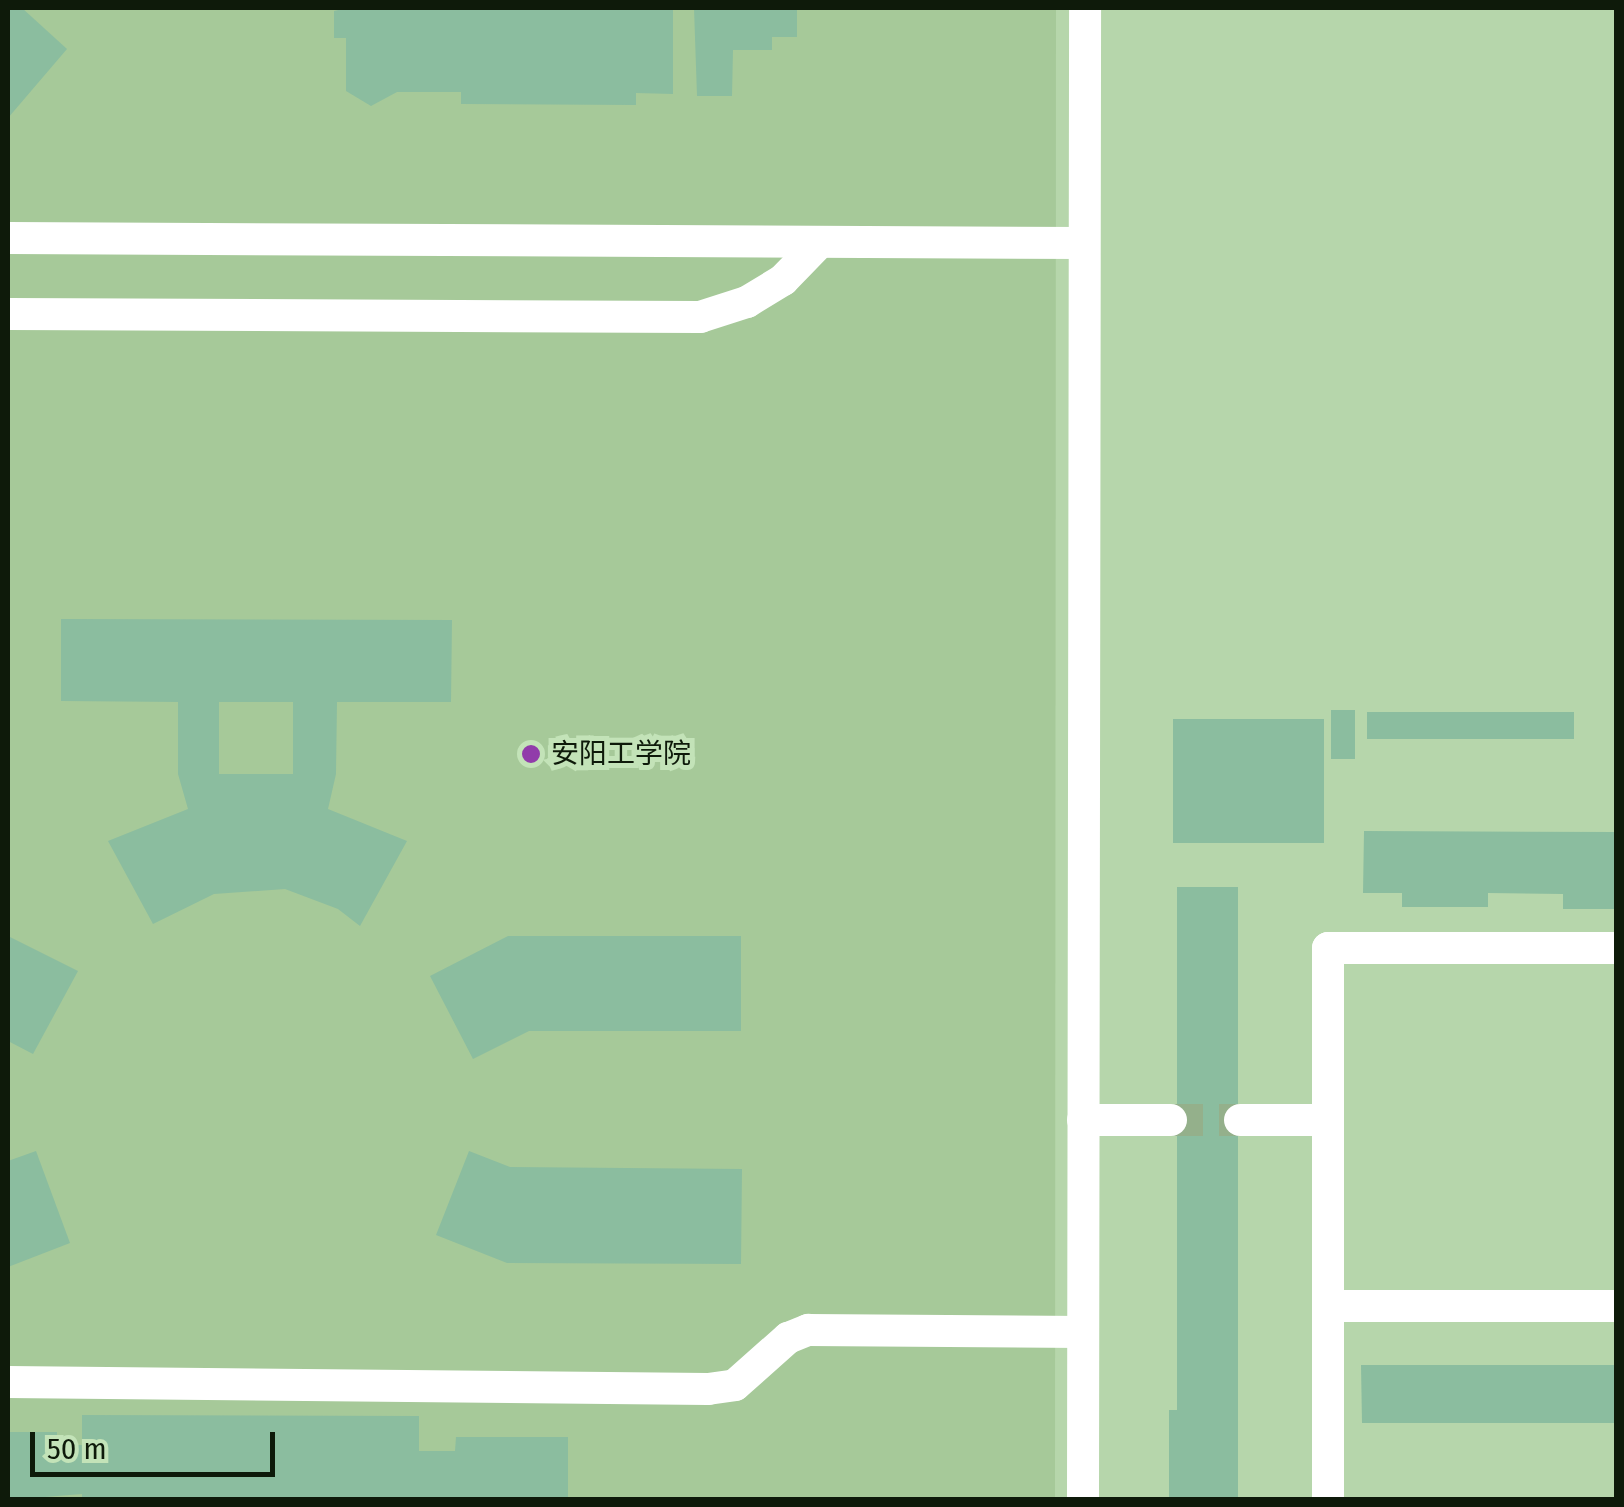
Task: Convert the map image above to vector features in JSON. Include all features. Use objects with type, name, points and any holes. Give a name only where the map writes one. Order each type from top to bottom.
[{"type":"street","points":[[1083,1500],[1085,8]]},
{"type":"street","points":[[8,238],[1084,243]]},
{"type":"street","points":[[8,314],[700,317],[747,302],[783,280],[820,242]]},
{"type":"street","points":[[1328,1500],[1328,948],[1616,948]]},
{"type":"street","points":[[1084,1120],[1171,1120]]},
{"type":"street","points":[[1240,1120],[1328,1120]]},
{"type":"street","points":[[1328,1306],[1616,1306]]},
{"type":"street","points":[[8,1382],[708,1388],[735,1385],[788,1338],[808,1330],[1083,1332]]},
{"type":"shaded area","name":"安阳工学院","points":[[8,8],[1056,8],[1055,1499],[8,1500]]},
{"type":"building","points":[[8,8],[22,8],[67,49],[8,118]]},
{"type":"building","points":[[673,8],[673,94],[636,93],[636,105],[461,104],[461,92],[397,92],[371,106],[346,91],[346,38],[334,38],[334,11]]},
{"type":"building","points":[[694,8],[797,8],[797,37],[772,37],[772,50],[733,50],[732,96],[697,96]]},
{"type":"building","points":[[61,619],[452,620],[451,702],[337,702],[336,774],[328,809],[407,841],[360,926],[338,909],[285,889],[214,894],[153,924],[108,841],[188,809],[178,774],[178,702],[61,701]],"holes":[[[219,702],[293,702],[293,774],[219,774]]]},
{"type":"building","points":[[1331,710],[1355,710],[1355,759],[1331,759]]},
{"type":"building","points":[[1367,712],[1574,712],[1574,739],[1367,739]]},
{"type":"building","points":[[1173,719],[1324,719],[1324,843],[1173,843]]},
{"type":"building","points":[[1364,831],[1616,832],[1616,909],[1563,909],[1563,894],[1488,893],[1488,907],[1402,907],[1402,893],[1363,893]]},
{"type":"building","points":[[1177,887],[1238,887],[1238,1500],[1169,1500],[1169,1410],[1177,1410]]},
{"type":"building","points":[[8,936],[78,971],[33,1054],[8,1041]]},
{"type":"building","points":[[508,936],[741,936],[741,1031],[529,1031],[473,1059],[430,976]]},
{"type":"building","points":[[36,1151],[70,1243],[8,1267],[8,1161]]},
{"type":"building","points":[[469,1151],[510,1167],[742,1169],[741,1264],[507,1263],[436,1235]]},
{"type":"building","points":[[1361,1365],[1616,1365],[1616,1423],[1362,1423]]},
{"type":"building","points":[[82,1415],[419,1416],[419,1451],[455,1451],[456,1437],[568,1437],[568,1500],[82,1500],[82,1494],[8,1500],[8,1432],[57,1432],[57,1445],[82,1445]]},
{"type":"tunnel","points":[[1171,1120],[1240,1120]]},
{"type":"place","name":"安阳工学院","points":[[531,754]]}]
